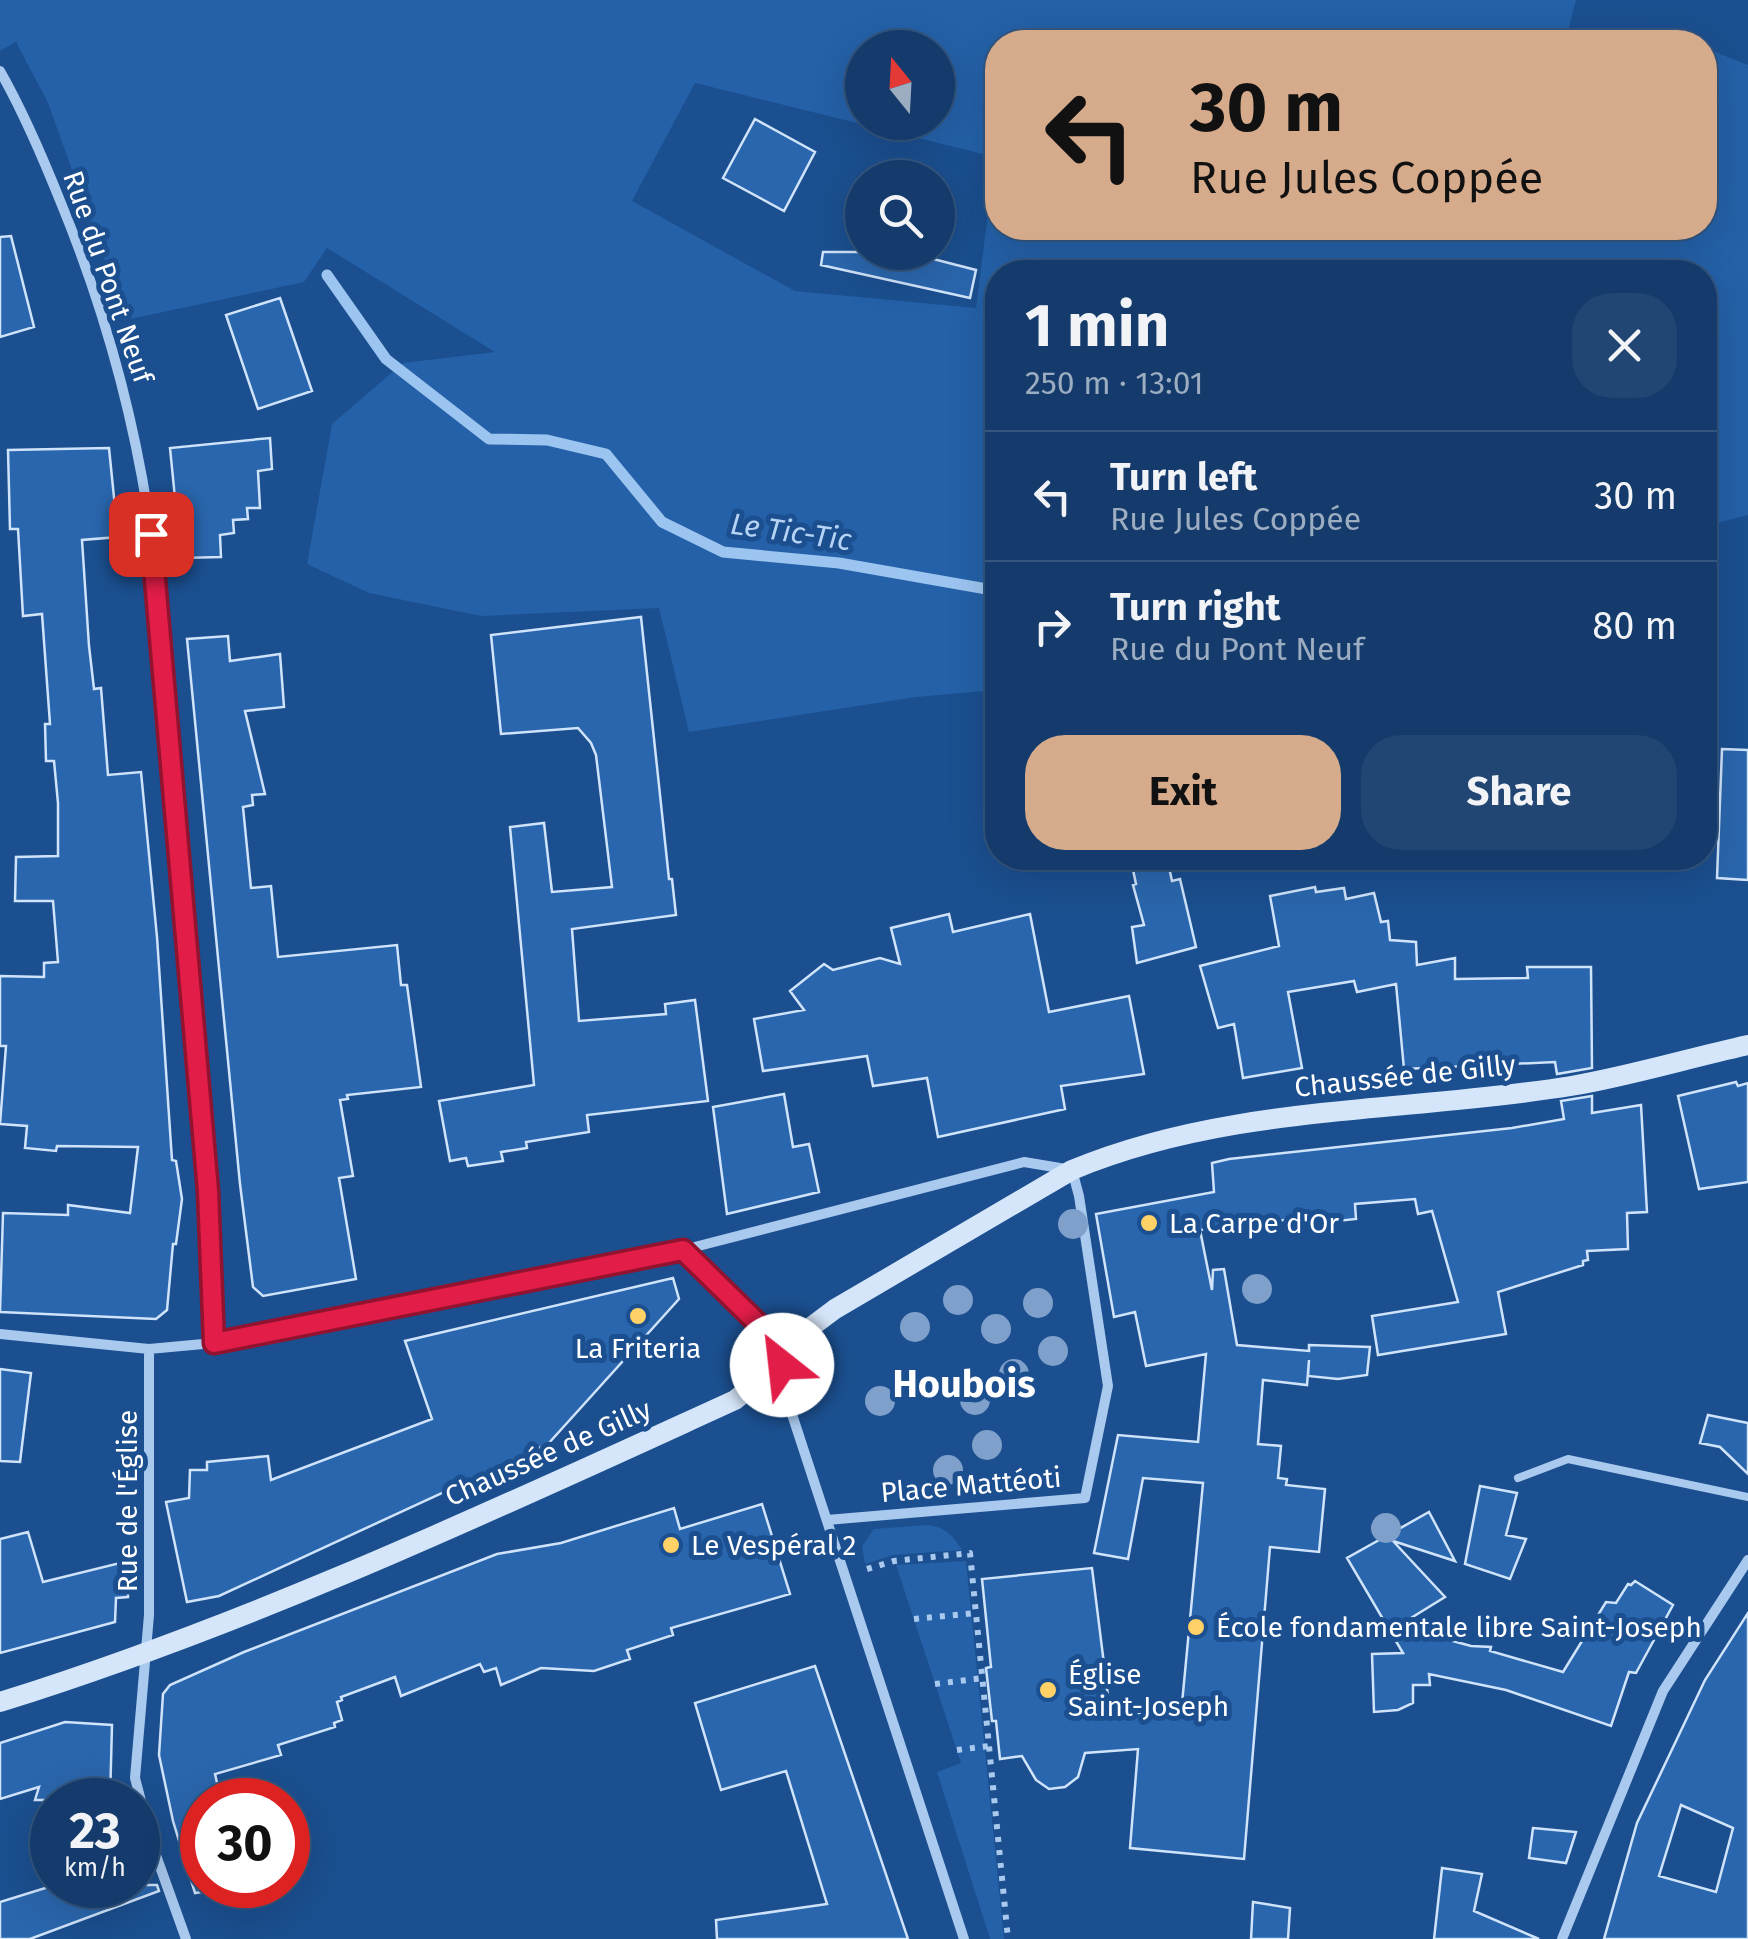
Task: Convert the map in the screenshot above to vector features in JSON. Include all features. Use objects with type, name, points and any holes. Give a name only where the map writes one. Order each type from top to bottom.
[{"type":"street","name":"Rue du Pont Neuf","points":[[0,71],[38,148],[106,323],[143,473],[206,1172],[214,1343]]},
{"type":"street","name":"Chaussée de Gilly","points":[[0,1702],[230,1621],[551,1484],[735,1400],[756,1383],[783,1348],[834,1309],[1072,1170],[1100,1158],[1226,1124],[1571,1086],[1748,1044]]},
{"type":"street","name":"Chaussée de Gilly","points":[[0,1334],[149,1349],[214,1343],[683,1250],[1024,1162],[1072,1170]]},
{"type":"street","name":"Place Mattéoti","points":[[827,1520],[1085,1498],[1108,1386],[1072,1170]]},
{"type":"street","points":[[683,1250],[783,1348],[785,1393],[964,1939]]},
{"type":"street","name":"Rue de l'Église","points":[[149,1349],[146,1653],[135,1778],[152,1846],[186,1939]]},
{"type":"street","points":[[1562,1939],[1663,1692],[1748,1560]]},
{"type":"lane","points":[[1518,1478],[1568,1459],[1748,1497]]},
{"type":"path","points":[[846,1575],[894,1560],[970,1554],[1008,1939]]},
{"type":"path","points":[[914,1619],[976,1612]]},
{"type":"path","points":[[936,1684],[983,1678]]},
{"type":"path","points":[[957,1750],[989,1746]]},
{"type":"shaded area","points":[[0,0],[1576,0],[1568,30],[985,30],[985,155],[926,140],[955,140],[955,30],[845,30],[845,120],[695,83],[632,201],[795,291],[976,308],[985,236],[985,240],[1717,240],[1717,53],[1748,65],[1748,515],[1717,523],[1717,260],[985,260],[985,691],[916,697],[689,732],[659,608],[481,616],[369,593],[307,564],[332,424],[403,363],[495,352],[327,248],[304,282],[126,320],[48,103],[16,42],[0,51]]},
{"type":"shaded area","points":[[928,1525],[948,1533],[962,1550],[893,1555],[865,1564],[862,1546],[874,1529]]},
{"type":"shaded area","points":[[966,1561],[1004,1939],[990,1939],[937,1772],[961,1763],[896,1565]]},
{"type":"building","points":[[755,119],[815,152],[784,211],[723,178]]},
{"type":"building","points":[[11,236],[34,327],[0,337],[0,237]]},
{"type":"building","points":[[823,252],[845,252],[845,270],[955,270],[955,265],[976,270],[970,298],[821,265]]},
{"type":"building","points":[[280,298],[312,391],[258,409],[226,315]]},
{"type":"building","points":[[270,438],[272,469],[258,471],[260,508],[247,508],[248,519],[233,520],[234,533],[220,535],[221,557],[181,558],[170,448]]},
{"type":"building","points":[[109,448],[118,537],[82,540],[89,646],[94,689],[101,688],[108,775],[141,772],[172,1160],[176,1161],[182,1199],[167,1310],[156,1319],[0,1312],[3,1213],[68,1215],[68,1205],[130,1213],[138,1147],[57,1146],[56,1151],[25,1148],[27,1126],[0,1124],[6,1046],[0,1046],[0,976],[44,977],[44,963],[58,962],[53,901],[15,901],[16,857],[58,856],[58,803],[54,761],[46,761],[45,724],[50,724],[42,614],[23,616],[18,529],[10,529],[8,450]]},
{"type":"building","points":[[641,617],[676,915],[572,929],[579,1021],[666,1014],[665,1004],[695,1000],[708,1101],[587,1115],[589,1132],[526,1142],[527,1148],[501,1152],[503,1161],[468,1166],[466,1158],[450,1161],[439,1101],[534,1085],[510,827],[544,823],[552,892],[612,887],[596,755],[591,743],[578,728],[501,734],[491,635]]},
{"type":"building","points":[[228,636],[230,661],[280,654],[284,707],[245,711],[265,794],[252,795],[253,805],[243,807],[251,888],[271,886],[278,957],[397,945],[401,985],[407,985],[421,1087],[347,1095],[348,1099],[340,1100],[353,1176],[339,1178],[356,1279],[263,1296],[253,1287],[240,1184],[187,639]]},
{"type":"building","points":[[1722,749],[1748,750],[1748,880],[1717,878]]},
{"type":"building","points":[[1133,870],[1170,870],[1172,881],[1180,879],[1196,947],[1137,963],[1132,927],[1144,925],[1133,885]]},
{"type":"building","points":[[1315,887],[1316,892],[1344,888],[1346,899],[1374,893],[1381,922],[1388,921],[1390,940],[1416,942],[1417,965],[1455,958],[1455,979],[1528,978],[1527,967],[1591,967],[1592,1068],[1557,1074],[1555,1062],[1404,1069],[1396,984],[1357,992],[1354,981],[1288,992],[1302,1068],[1243,1078],[1234,1024],[1218,1028],[1200,966],[1279,946],[1270,896]]},
{"type":"building","points":[[949,914],[953,932],[1030,914],[1049,1012],[1129,996],[1144,1074],[1061,1086],[1065,1109],[938,1137],[927,1078],[873,1086],[867,1056],[763,1071],[754,1019],[804,1010],[790,991],[824,964],[833,970],[880,958],[900,964],[891,928]]},
{"type":"building","points":[[1736,1082],[1738,1086],[1748,1083],[1748,1182],[1699,1189],[1678,1096]]},
{"type":"building","points":[[784,1094],[793,1147],[809,1144],[819,1192],[727,1214],[713,1107]]},
{"type":"building","points":[[1592,1096],[1592,1113],[1641,1105],[1647,1212],[1627,1213],[1628,1249],[1587,1251],[1588,1260],[1583,1265],[1498,1292],[1506,1334],[1378,1355],[1372,1316],[1458,1302],[1432,1211],[1418,1214],[1415,1199],[1355,1204],[1356,1219],[1328,1222],[1327,1215],[1200,1230],[1212,1290],[1213,1270],[1224,1269],[1237,1345],[1309,1351],[1309,1345],[1370,1347],[1367,1375],[1338,1379],[1308,1376],[1309,1360],[1307,1385],[1263,1380],[1258,1444],[1281,1446],[1278,1478],[1287,1479],[1286,1485],[1325,1489],[1319,1552],[1270,1547],[1244,1859],[1130,1848],[1138,1749],[1085,1753],[1078,1777],[1065,1787],[1049,1789],[1036,1780],[1022,1756],[1000,1759],[986,1668],[991,1667],[982,1579],[1092,1568],[1110,1712],[1181,1714],[1203,1483],[1143,1478],[1128,1559],[1094,1553],[1118,1435],[1198,1442],[1206,1354],[1146,1366],[1135,1312],[1114,1317],[1096,1214],[1214,1192],[1212,1163],[1564,1119],[1561,1101]]},
{"type":"building","points":[[673,1278],[679,1299],[548,1444],[219,1596],[187,1602],[166,1502],[189,1498],[190,1470],[207,1470],[207,1462],[268,1456],[271,1480],[432,1419],[405,1341]]},
{"type":"building","points":[[0,1369],[31,1373],[20,1462],[0,1461]]},
{"type":"building","points":[[1708,1415],[1748,1423],[1748,1474],[1720,1447],[1700,1443]]},
{"type":"building","points":[[1480,1486],[1517,1493],[1506,1535],[1526,1539],[1510,1579],[1465,1564]]},
{"type":"building","points":[[762,1504],[790,1594],[671,1628],[673,1635],[627,1650],[630,1659],[594,1671],[541,1668],[501,1685],[496,1668],[484,1672],[480,1664],[401,1696],[395,1677],[341,1697],[337,1702],[342,1720],[334,1723],[335,1727],[278,1745],[281,1755],[215,1774],[216,1778],[180,1778],[180,1844],[159,1755],[163,1694],[170,1685],[244,1652],[497,1554],[561,1543],[674,1508],[680,1529]]},
{"type":"building","points":[[1429,1512],[1455,1561],[1393,1541],[1445,1597],[1398,1626],[1471,1646],[1491,1647],[1490,1651],[1563,1672],[1606,1602],[1616,1603],[1628,1584],[1635,1581],[1673,1605],[1636,1673],[1629,1672],[1611,1726],[1506,1690],[1429,1674],[1430,1685],[1413,1685],[1413,1703],[1398,1710],[1374,1712],[1372,1654],[1403,1653],[1347,1558]]},
{"type":"building","points":[[28,1532],[43,1582],[128,1561],[128,1597],[116,1598],[115,1622],[0,1653],[0,1539]]},
{"type":"building","points":[[1748,1613],[1748,1939],[1604,1939],[1637,1823],[1705,1680]],"holes":[[[1681,1805],[1733,1828],[1716,1892],[1659,1876]]]},
{"type":"building","points":[[815,1666],[908,1939],[717,1939],[716,1920],[827,1904],[786,1771],[721,1790],[695,1703]]},
{"type":"building","points":[[65,1722],[112,1725],[111,1778],[30,1778],[30,1790],[0,1799],[0,1743]]},
{"type":"building","points":[[1533,1828],[1576,1832],[1566,1863],[1529,1858]]},
{"type":"building","points":[[1442,1868],[1482,1874],[1474,1911],[1539,1939],[1434,1939]]},
{"type":"building","points":[[30,1893],[30,1908],[113,1908],[30,1939],[0,1939],[0,1902]]},
{"type":"building","points":[[1253,1902],[1290,1908],[1288,1939],[1251,1939]]},
{"type":"waterway","name":"Le Tic-Tic","points":[[327,275],[386,359],[489,439],[547,440],[606,454],[662,522],[723,552],[839,563],[985,589]]},
{"type":"place","name":"La Carpe d'Or","points":[[1149,1223]]},
{"type":"place","name":"La Friteria","points":[[638,1316]]},
{"type":"place","name":"Le Vespéral 2","points":[[671,1545]]},
{"type":"place","name":"École fondamentale libre Saint-Joseph","points":[[1196,1627]]},
{"type":"place","name":"Église Saint-Joseph","points":[[1048,1690]]},
{"type":"district","name":"Houbois","points":[[964,1384]]},
{"type":"route","points":[[151,534],[208,1191],[214,1343],[683,1250],[783,1348],[782,1365]]}]
